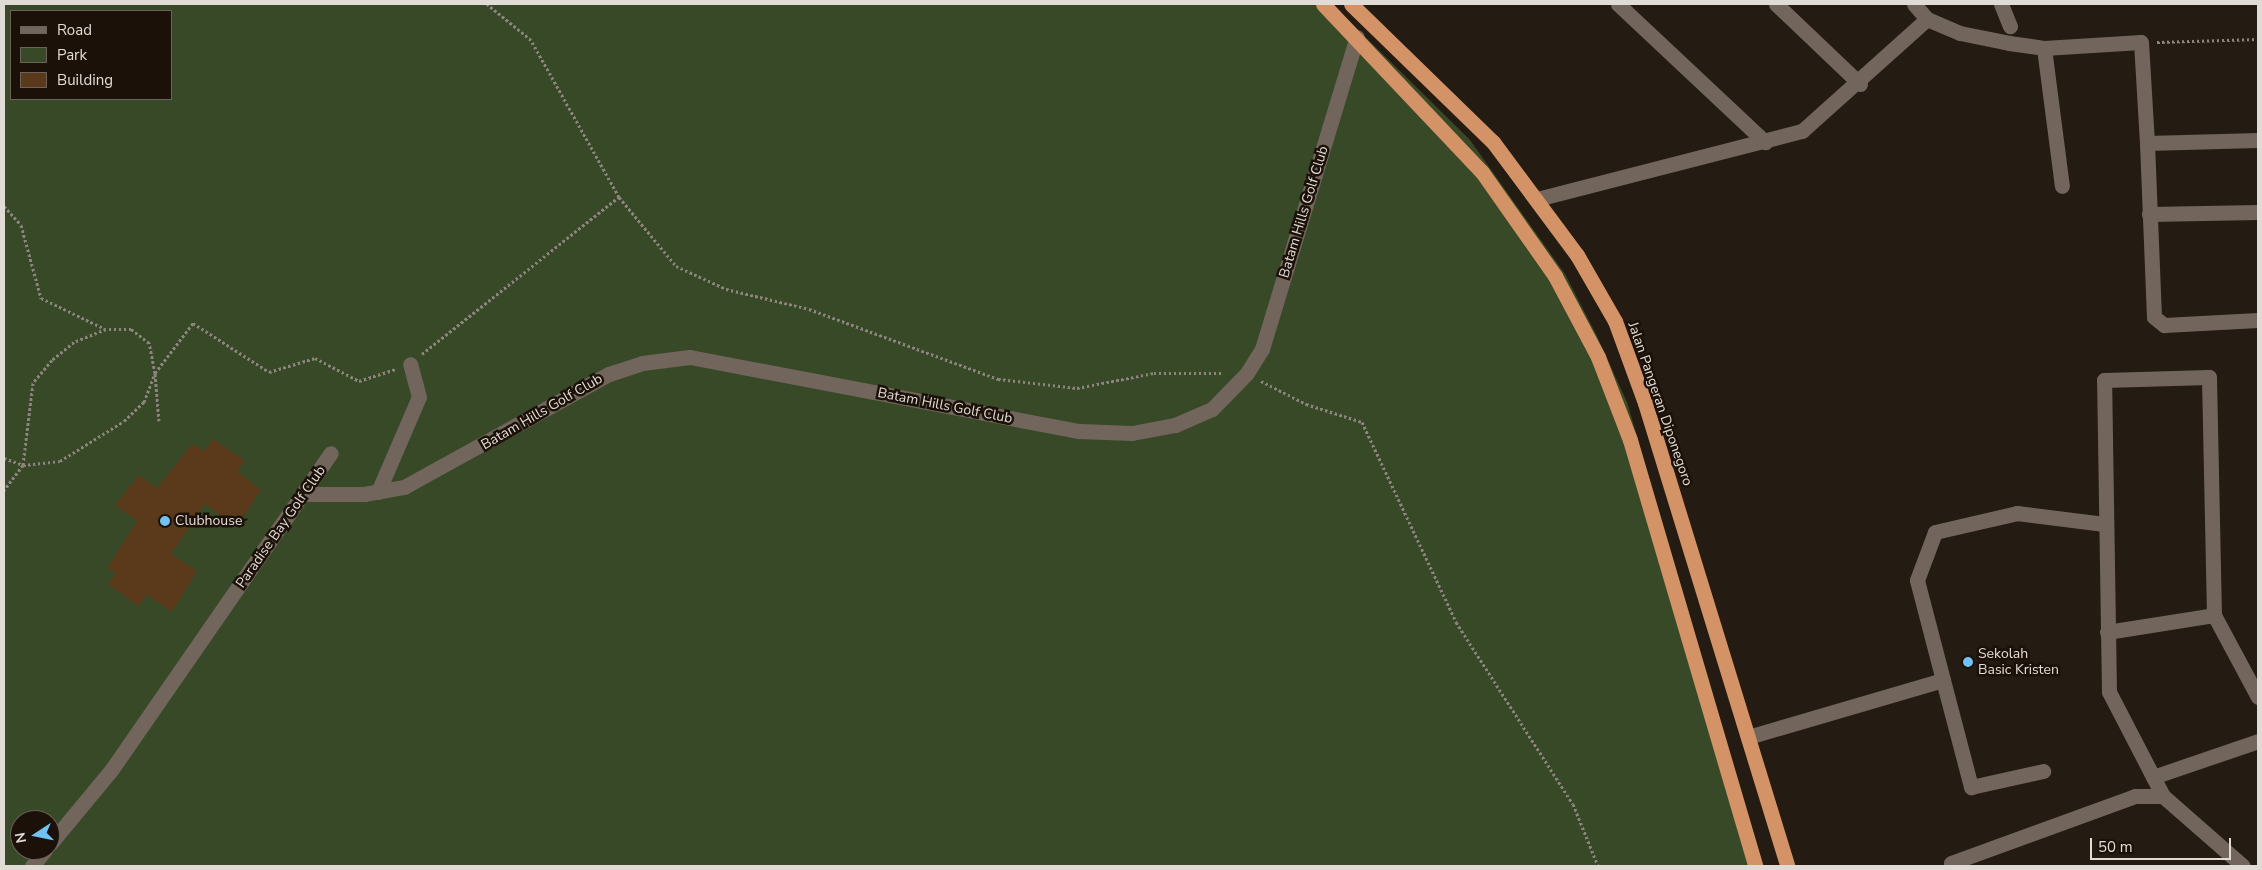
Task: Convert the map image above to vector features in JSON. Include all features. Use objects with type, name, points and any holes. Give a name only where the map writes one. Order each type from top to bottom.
[{"type":"highway","points":[[1323,4],[1357,37],[1482,172],[1555,276],[1598,357],[1630,440],[1755,866]]},
{"type":"highway","name":"Jalan Pangeran Diponegoro","points":[[1351,4],[1493,142],[1578,255],[1615,321],[1748,737],[1787,866]]},
{"type":"street","points":[[1618,4],[1766,142]]},
{"type":"street","points":[[1776,4],[1860,84]]},
{"type":"street","points":[[1914,4],[1927,18],[1960,33],[2044,48],[2141,42],[2147,143],[2152,309],[2158,322],[2164,325],[2258,320]]},
{"type":"street","points":[[2001,4],[2010,26]]},
{"type":"street","points":[[1537,199],[1766,142],[1802,131],[1860,84],[1927,18]]},
{"type":"street","name":"Batam Hills Golf Club","points":[[304,494],[378,492],[404,487],[609,374],[642,363],[690,357],[1079,431],[1132,434],[1176,425],[1212,409],[1247,373],[1262,349],[1357,37]]},
{"type":"street","points":[[2044,48],[2062,186]]},
{"type":"street","points":[[2147,143],[2258,140]]},
{"type":"street","points":[[2149,214],[2258,212]]},
{"type":"street","points":[[378,492],[419,397],[410,364]]},
{"type":"street","points":[[2243,866],[2163,796],[2109,692],[2104,524],[2104,380],[2209,377],[2214,616],[2258,697]]},
{"type":"street","name":"Paradise Bay Golf Club","points":[[60,832],[112,769],[331,454]]},
{"type":"street","points":[[2043,771],[1971,787],[1917,580],[1935,532],[2017,513],[2104,524]]},
{"type":"street","points":[[2107,632],[2214,616]]},
{"type":"street","points":[[1748,737],[1942,680]]},
{"type":"street","points":[[2153,776],[2258,741]]},
{"type":"street","points":[[1948,865],[2135,796],[2163,796]]},
{"type":"path","points":[[487,4],[531,40],[619,196],[676,266],[726,289],[809,309],[998,379],[1077,388],[1154,373],[1247,373],[1306,404],[1362,422],[1456,622],[1573,804],[1598,866]]},
{"type":"path","points":[[2141,42],[2258,39]]},
{"type":"path","points":[[4,458],[23,465],[60,461],[124,421],[144,402],[155,373],[193,323],[268,372],[315,358],[359,381],[410,364],[619,196]]},
{"type":"path","points":[[4,206],[21,225],[41,298],[106,329]]},
{"type":"path","points":[[4,490],[23,465],[33,383],[74,342],[106,329],[131,329],[149,343],[155,373],[159,421]]},
{"type":"green space","points":[[4,4],[1332,4],[1470,140],[1565,274],[1596,334],[1627,402],[1763,866],[4,866]]},
{"type":"building","name":"Clubhouse","points":[[213,439],[245,461],[237,471],[261,490],[236,527],[205,504],[171,554],[197,571],[172,612],[147,595],[138,606],[108,584],[116,573],[107,568],[137,521],[115,505],[139,475],[157,488],[192,444],[204,451]]},
{"type":"place","name":"Clubhouse","points":[[165,521]]},
{"type":"place","name":"Sekolah Basic Kristen","points":[[1968,662]]}]
